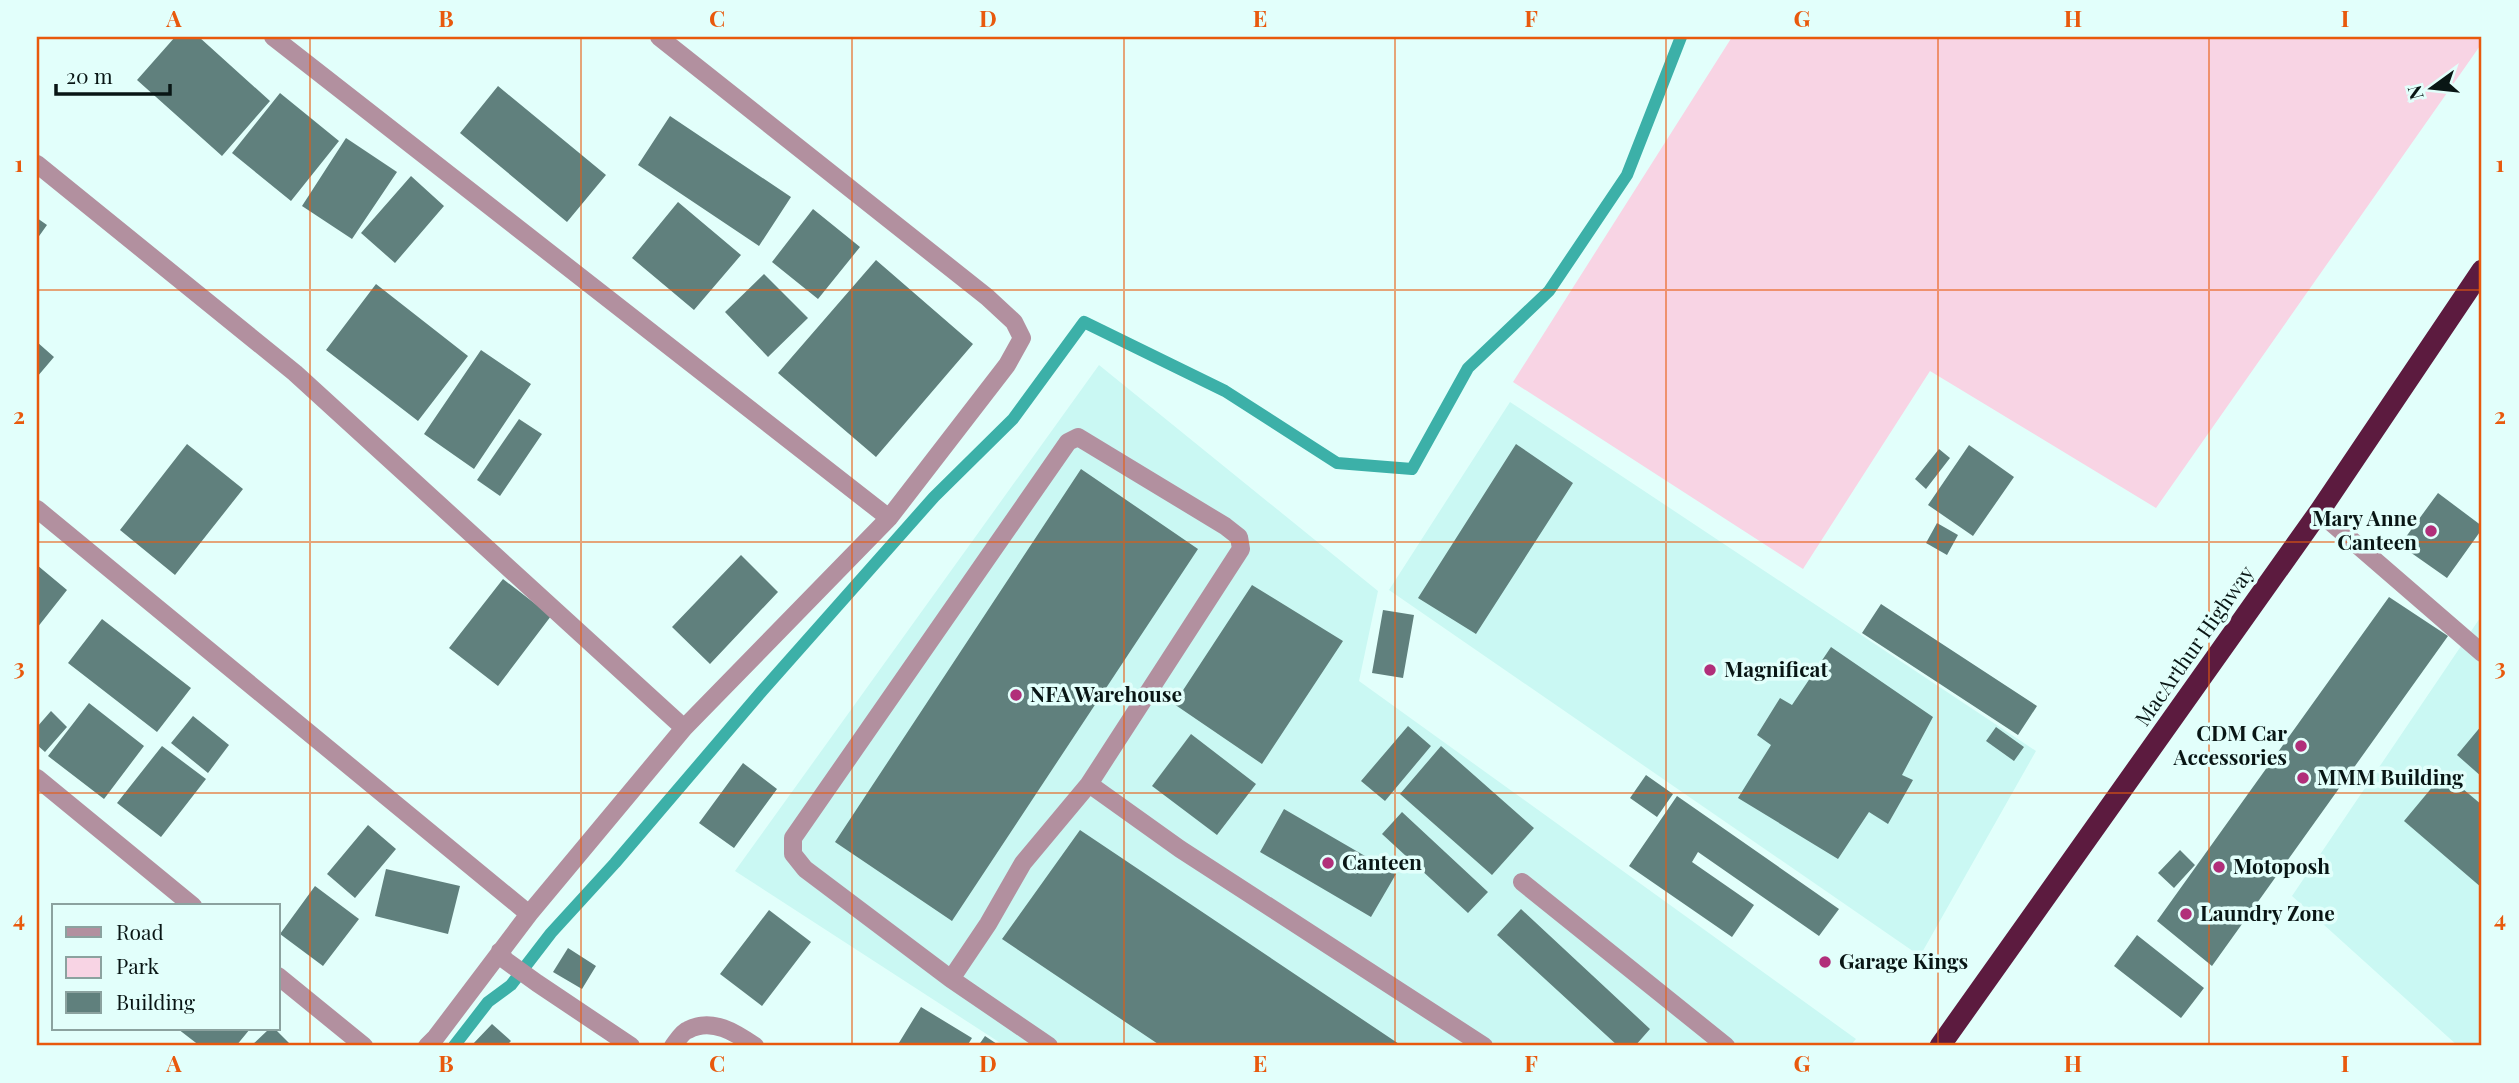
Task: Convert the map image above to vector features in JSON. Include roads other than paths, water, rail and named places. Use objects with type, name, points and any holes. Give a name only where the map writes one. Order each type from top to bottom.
[{"type":"highway","name":"MacArthur Highway","points":[[1940,1046],[2319,512],[2482,270]]},
{"type":"street","points":[[273,37],[889,518]]},
{"type":"street","points":[[426,1046],[502,955],[529,914],[684,728],[889,518],[1007,365],[1022,338],[1014,322],[987,297],[659,37]]},
{"type":"street","points":[[37,164],[295,373],[684,728]]},
{"type":"street","points":[[951,979],[988,924],[1023,863],[1089,784],[1241,549],[1239,537],[1225,526],[1078,437],[1068,442],[793,838],[793,855],[805,869],[951,979],[1049,1046]]},
{"type":"street","points":[[37,509],[529,914]]},
{"type":"street","points":[[2319,512],[2482,653]]},
{"type":"street","points":[[37,778],[191,904]]},
{"type":"street","points":[[1089,784],[1180,849],[1484,1046]]},
{"type":"street","points":[[1522,882],[1726,1046]]},
{"type":"street","points":[[502,955],[537,983],[631,1046]]},
{"type":"street","points":[[280,978],[364,1046]]},
{"type":"street","points":[[673,1046],[687,1030],[708,1025],[732,1030],[755,1046]]},
{"type":"waterway","points":[[454,1046],[488,1002],[511,985],[551,933],[934,497],[1013,419],[1084,322],[1225,391],[1337,463],[1412,469],[1468,368],[1549,291],[1627,175],[1681,37]]},
{"type":"place","name":"Mary Anne Canteen","points":[[2431,531]]},
{"type":"place","name":"Magnificat","points":[[1710,670]]},
{"type":"place","name":"NFA Warehouse","points":[[1016,695]]},
{"type":"place","name":"CDM Car Accessories","points":[[2301,746]]},
{"type":"place","name":"MMM Building","points":[[2303,778]]},
{"type":"place","name":"Canteen","points":[[1328,863]]},
{"type":"place","name":"Motoposh","points":[[2219,867]]},
{"type":"place","name":"Laundry Zone","points":[[2186,914]]},
{"type":"place","name":"Garage Kings","points":[[1825,962]]}]
